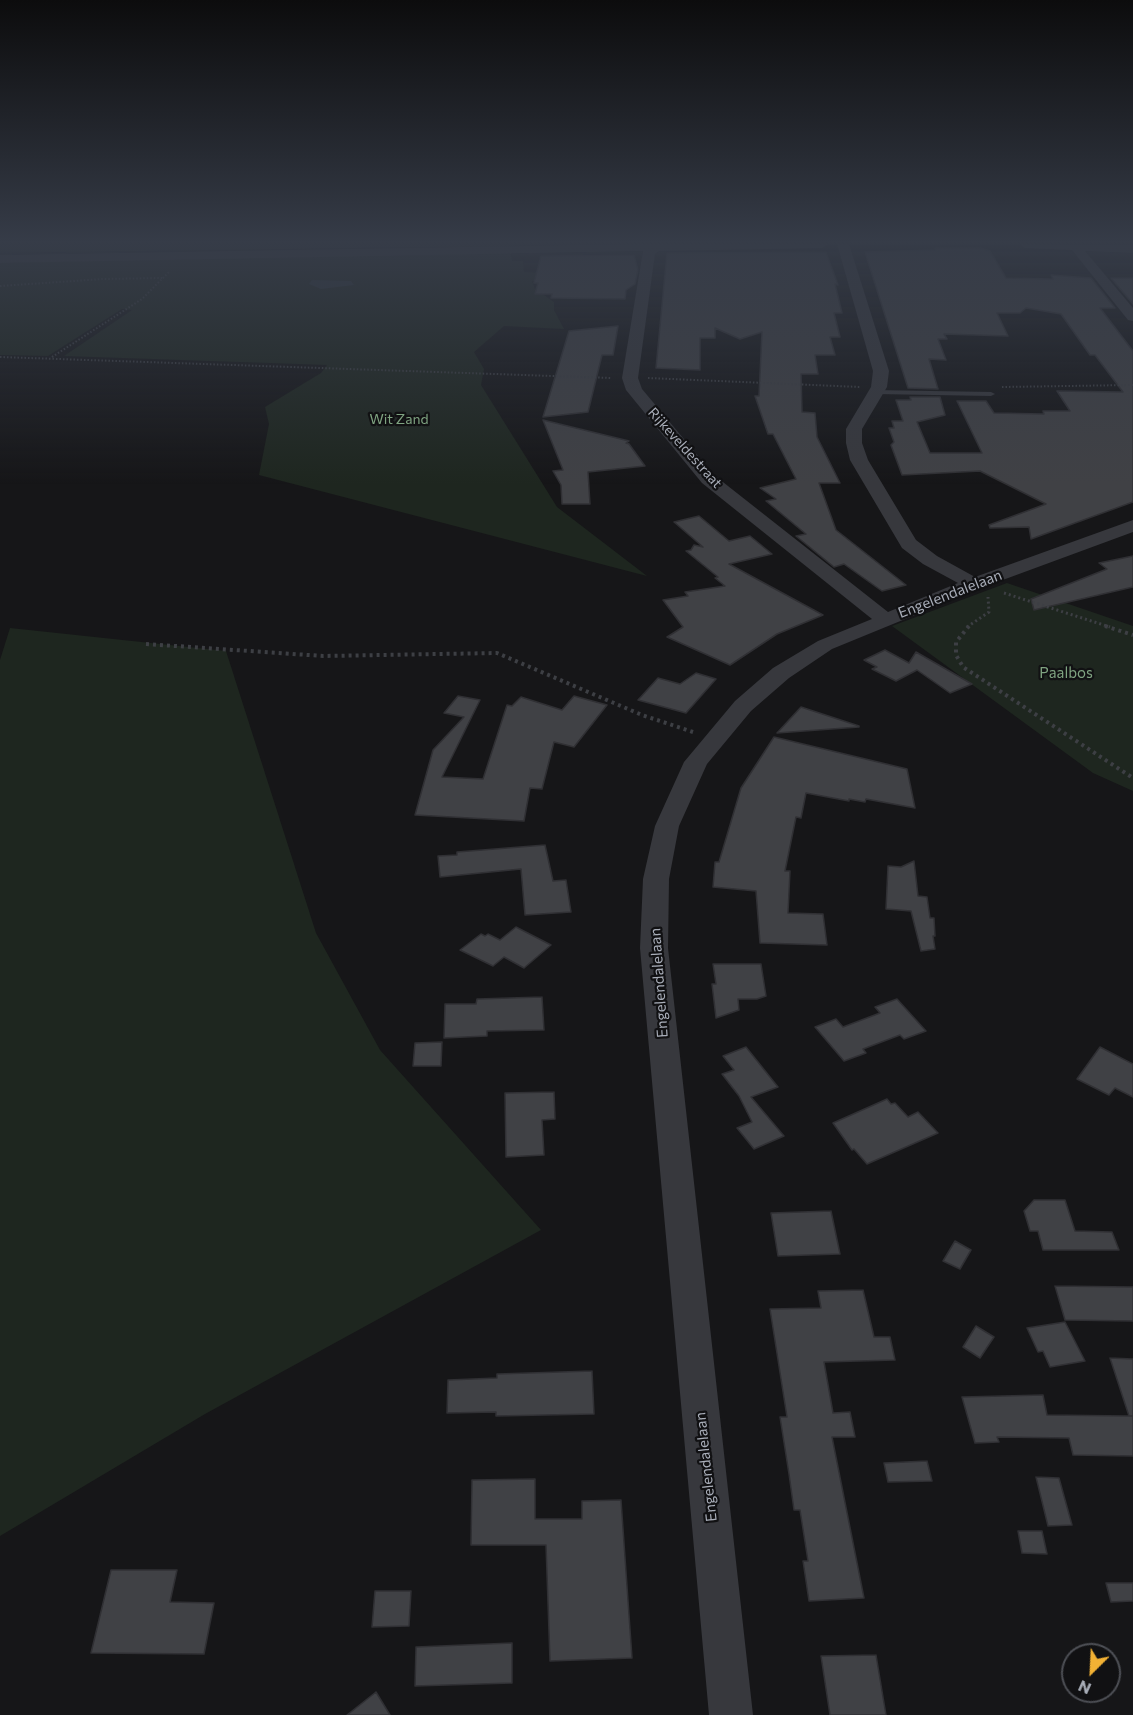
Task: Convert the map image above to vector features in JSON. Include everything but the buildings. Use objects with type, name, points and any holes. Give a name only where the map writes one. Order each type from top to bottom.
[{"type":"street","points":[[630,378],[638,324]]},
{"type":"street","points":[[867,324],[881,371],[877,390],[855,429],[854,443],[859,460],[909,544],[930,561],[974,584]]},
{"type":"street","name":"Rijkeveldestraat","points":[[630,378],[634,390],[708,479],[885,619]]},
{"type":"street","name":"Engelendalelaan","points":[[731,1715],[654,948],[656,879],[667,826],[696,762],[743,706],[781,673],[825,645],[885,619],[1133,526]]},
{"type":"lane","points":[[877,390],[991,394]]},
{"type":"path","points":[[50,358],[105,324]]},
{"type":"path","points":[[0,357],[630,378],[877,390]]},
{"type":"path","points":[[974,584],[1133,635]]},
{"type":"path","points":[[974,584],[987,596],[990,602],[989,612],[966,628],[956,642],[956,655],[963,667],[1133,778]]},
{"type":"path","points":[[146,644],[323,656],[497,653],[642,715],[715,740]]},
{"type":"green space","points":[[0,324],[98,324],[48,356],[0,355]]},
{"type":"green space","name":"Wit Zand","points":[[111,324],[561,324],[564,329],[504,326],[474,352],[484,369],[481,385],[557,507],[647,576],[259,475],[269,424],[265,407],[321,373],[327,365],[64,356]]},
{"type":"green space","name":"Paalbos","points":[[1007,583],[1133,626],[1133,791],[1093,773],[892,626]]},
{"type":"green space","points":[[10,628],[226,651],[316,933],[380,1050],[541,1230],[205,1414],[0,1536],[0,660]]}]
